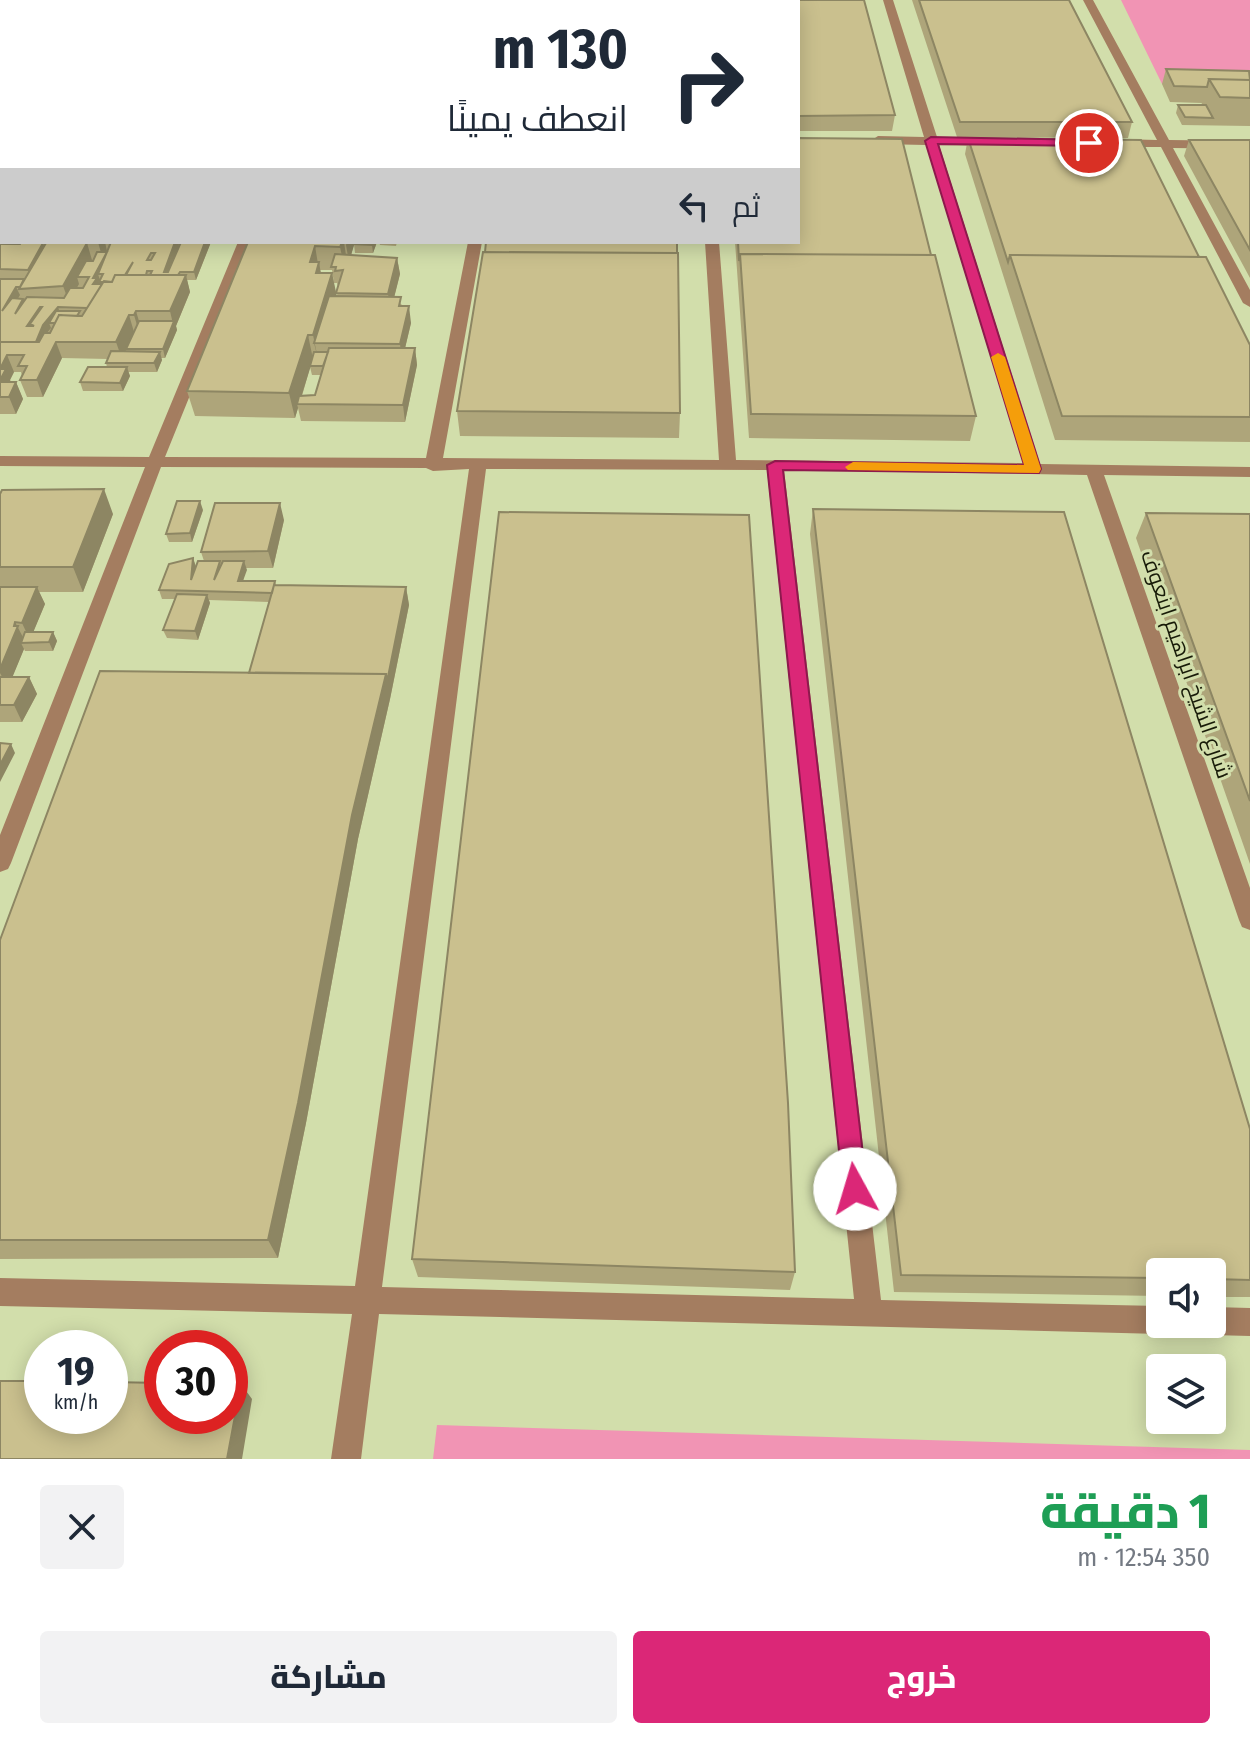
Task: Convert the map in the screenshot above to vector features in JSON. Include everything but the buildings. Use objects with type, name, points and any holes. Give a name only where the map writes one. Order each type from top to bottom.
[{"type":"street","points":[[888,0],[1033,469]]},
{"type":"street","points":[[1088,0],[1250,303]]},
{"type":"street","points":[[857,140],[1010,142]]},
{"type":"street","points":[[1105,143],[1250,145]]},
{"type":"street","points":[[0,863],[154,464],[244,244]]},
{"type":"street","points":[[433,466],[475,244]]},
{"type":"street","points":[[712,244],[728,465]]},
{"type":"street","points":[[0,461],[433,466],[775,465],[1250,472]]},
{"type":"street","points":[[775,465],[869,1315]]},
{"type":"street","points":[[346,1459],[478,466]]},
{"type":"street","name":"شارع الشيخ ابراهيم ابنعوف","points":[[1094,470],[1250,920]]},
{"type":"street","points":[[0,1292],[368,1298],[869,1315],[1146,1320]]},
{"type":"street","points":[[1226,1321],[1250,1322]]},
{"type":"shaded area","points":[[1121,0],[1250,0],[1250,87],[1162,84]]},
{"type":"shaded area","points":[[437,1425],[1250,1450],[1250,1459],[433,1459]]},
{"type":"slow traffic","points":[[853,467],[1033,469],[998,357]]},
{"type":"route","points":[[855,1189],[775,465],[1033,469],[931,141],[1089,143]]}]
